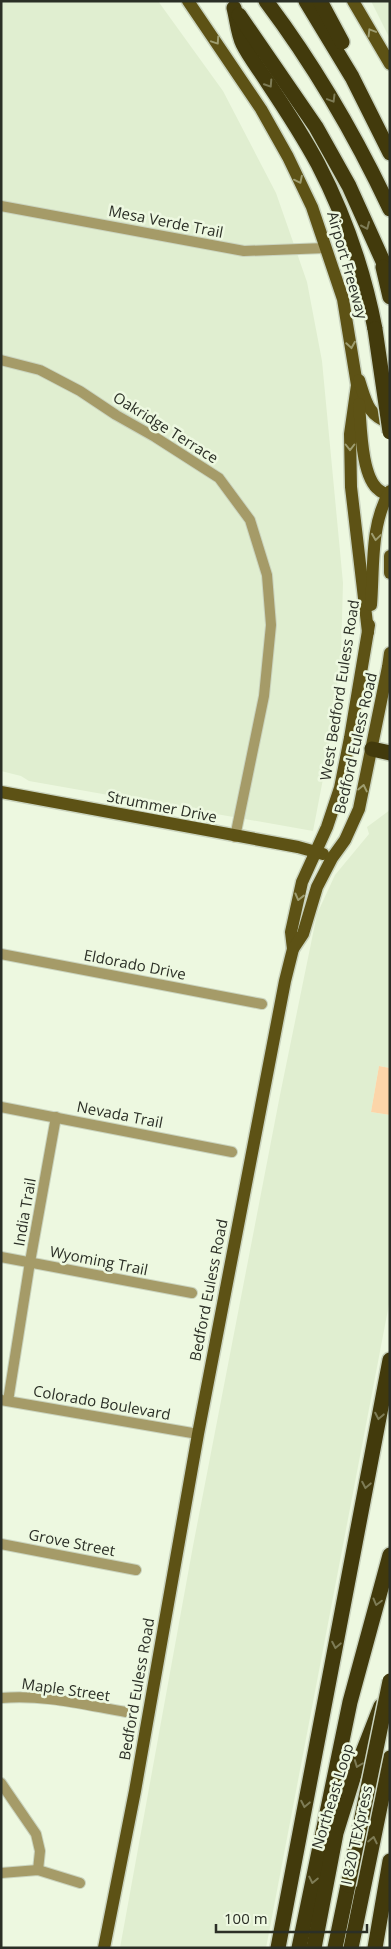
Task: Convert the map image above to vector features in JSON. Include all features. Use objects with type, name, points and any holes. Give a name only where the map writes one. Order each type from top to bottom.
[{"type":"highway","points":[[266,1],[334,101],[371,169],[390,209]]},
{"type":"highway","points":[[306,1],[352,78],[390,153]]},
{"type":"highway","points":[[320,1],[356,67],[390,142]]},
{"type":"highway","points":[[232,4],[242,43],[289,115],[318,165],[351,240],[370,303],[390,432]]},
{"type":"highway","name":"Airport Freeway","points":[[232,4],[316,127],[349,186],[386,271],[390,297]]},
{"type":"highway","points":[[372,749],[390,753]]},
{"type":"highway","points":[[278,1948],[390,1360]]},
{"type":"highway","points":[[299,1948],[350,1702],[390,1555]]},
{"type":"highway","name":"I 820 TEXpress","points":[[351,1948],[355,1886],[390,1681]]},
{"type":"highway","name":"Northeast Loop","points":[[314,1948],[336,1833],[358,1766],[390,1687]]},
{"type":"highway","name":"I 820 TEXpress","points":[[335,1948],[355,1886],[390,1758]]},
{"type":"highway","points":[[374,1948],[390,1861]]},
{"type":"main road","name":"Airport Freeway","points":[[188,1],[266,117],[312,207],[343,298],[357,385],[350,434],[350,477],[368,632]]},
{"type":"main road","points":[[353,1],[388,57]]},
{"type":"main road","points":[[354,366],[371,412],[381,420],[390,423]]},
{"type":"main road","points":[[357,385],[367,471],[372,483],[379,491],[389,493]]},
{"type":"main road","name":"West Bedford Euless Road","points":[[294,949],[291,932],[302,882],[317,852],[340,788],[368,632],[379,517],[389,493]]},
{"type":"main road","points":[[390,556],[390,573]]},
{"type":"main road","name":"Bedford Euless Road","points":[[104,1948],[248,1167],[294,949],[303,934],[317,887],[332,858],[345,840],[359,809],[390,653]]},
{"type":"main road","points":[[350,738],[372,749]]},
{"type":"main road","name":"Strummer Drive","points":[[1,792],[298,847],[332,858]]},
{"type":"street","name":"Mesa Verde Trail","points":[[1,206],[244,251],[326,248]]},
{"type":"street","name":"Oakridge Terrace","points":[[1,360],[40,370],[80,390],[116,415],[219,478],[250,520],[267,575],[271,625],[264,696],[235,836]]},
{"type":"street","name":"Eldorado Drive","points":[[1,954],[262,1004]]},
{"type":"street","name":"Nevada Trail","points":[[1,1107],[232,1152]]},
{"type":"street","name":"India Trail","points":[[5,1400],[56,1117]]},
{"type":"street","name":"Wyoming Trail","points":[[1,1257],[192,1293]]},
{"type":"street","name":"Colorado Boulevard","points":[[5,1400],[198,1434]]},
{"type":"street","name":"Grove Street","points":[[1,1544],[136,1570]]},
{"type":"street","name":"Maple Street","points":[[1,1698],[19,1696],[41,1698],[126,1712]]},
{"type":"street","points":[[1,1783],[36,1834],[40,1851],[38,1870]]},
{"type":"street","points":[[1,1873],[38,1870],[80,1882]]},
{"type":"shaded area","points":[[1,1],[158,1],[223,91],[276,193],[307,282],[322,361],[343,583],[341,655],[328,753],[313,831],[29,781],[21,776],[1,771]]},
{"type":"shaded area","points":[[371,1],[390,1],[390,39]]},
{"type":"shaded area","points":[[390,810],[390,1068],[379,1066],[371,1112],[390,1115],[390,1299],[266,1948],[120,1948],[193,1546],[317,914],[335,875],[369,834],[367,827]]},
{"type":"shaded area","points":[[379,1066],[390,1068],[390,1115],[371,1112]]}]
